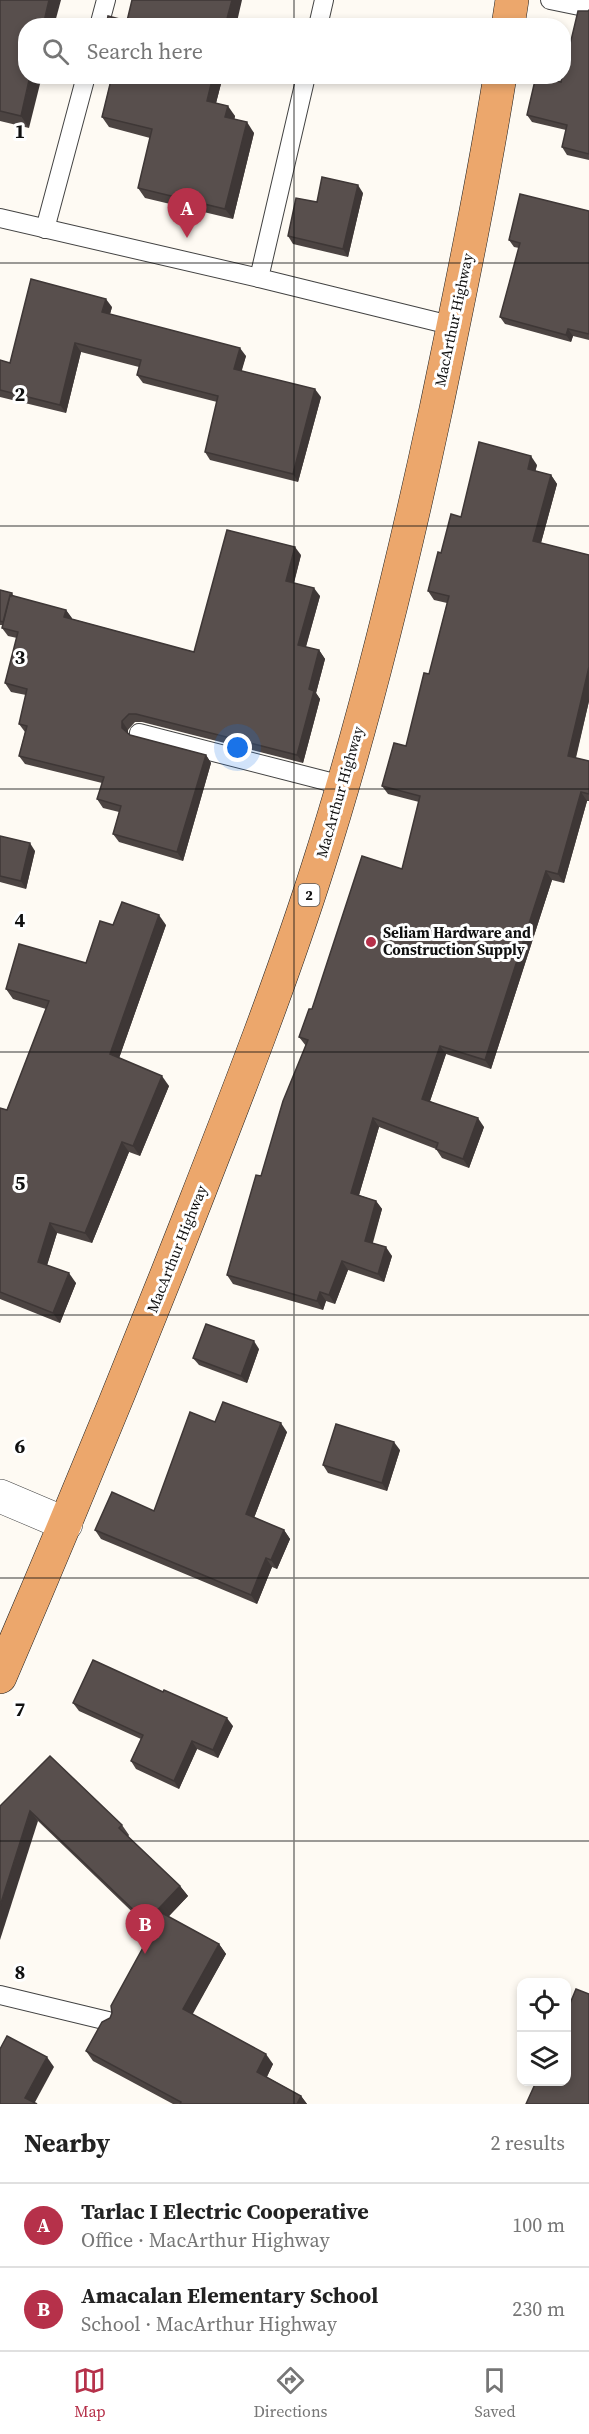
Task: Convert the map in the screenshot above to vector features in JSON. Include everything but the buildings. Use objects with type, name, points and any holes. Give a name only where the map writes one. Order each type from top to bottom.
[{"type":"highway","points":[[509,18],[512,0]]},
{"type":"highway","name":"MacArthur Highway","points":[[0,1677],[66,1524],[245,1074],[282,975],[342,785],[412,525],[454,326],[499,84]]},
{"type":"street","points":[[0,1496],[66,1524]]},
{"type":"lane","points":[[101,18],[106,0]]},
{"type":"lane","points":[[320,18],[324,0]]},
{"type":"lane","points":[[550,0],[589,8]]},
{"type":"lane","points":[[45,229],[84,84]]},
{"type":"lane","points":[[259,278],[304,84]]},
{"type":"lane","points":[[0,218],[454,326]]},
{"type":"lane","points":[[139,733],[342,785]]},
{"type":"lane","points":[[0,1995],[108,2022]]},
{"type":"place","name":"Tarlac I Electric Cooperative","points":[[187,238]]},
{"type":"place","name":"Seliam Hardware and Construction Supply","points":[[371,942]]},
{"type":"place","name":"Amacalan Elementary School","points":[[145,1954]]}]
